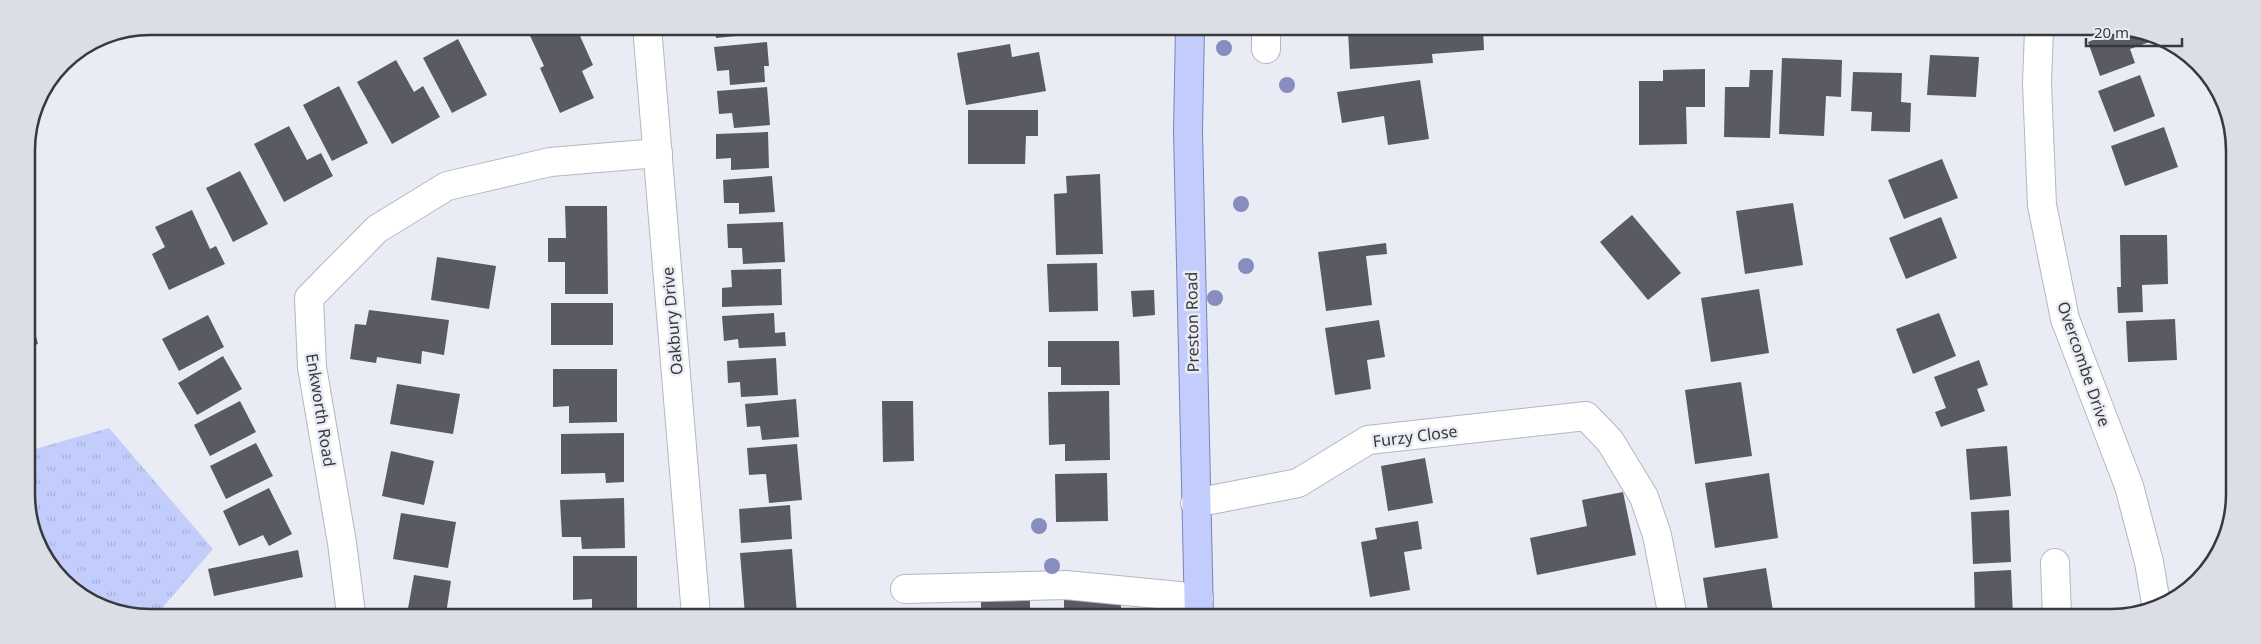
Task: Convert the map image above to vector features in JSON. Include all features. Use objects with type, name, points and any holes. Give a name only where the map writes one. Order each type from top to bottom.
[{"type":"main road","name":"Preston Road","points":[[1190,35],[1188,131],[1199,607]]},
{"type":"street","name":"Oakbury Drive","points":[[647,35],[696,609]]},
{"type":"street","name":"Overcombe Drive","points":[[2039,35],[2037,84],[2042,205],[2065,319],[2128,486],[2149,562],[2155,600]]},
{"type":"street","name":"Enkworth Road","points":[[350,609],[342,543],[312,367],[309,298],[378,229],[447,186],[550,162],[658,153]]},
{"type":"street","name":"Furzy Close","points":[[1196,503],[1298,483],[1368,440],[1586,416],[1610,441],[1644,497],[1657,535],[1671,609]]},
{"type":"street","points":[[2054,562],[2057,609]]},
{"type":"street","points":[[905,589],[1066,584],[1199,607]]},
{"type":"green space","points":[[2222,121],[2226,142],[2226,167]]},
{"type":"green space","points":[[109,428],[213,549],[161,609],[135,608],[120,605],[92,594],[59,564],[50,552],[41,531],[36,509],[35,449]]},
{"type":"building","points":[[530,35],[580,35],[593,65],[582,71],[594,98],[560,113],[540,68],[544,66]]},
{"type":"building","points":[[716,35],[746,35],[716,38]]},
{"type":"building","points":[[1348,35],[1483,35],[1484,50],[1432,54],[1433,63],[1350,69]]},
{"type":"building","points":[[2099,35],[2126,36],[2150,42],[2130,49],[2135,63],[2100,76],[2088,42],[2100,37]]},
{"type":"building","points":[[458,39],[487,95],[452,113],[423,58]]},
{"type":"building","points":[[767,42],[769,66],[764,66],[765,82],[730,85],[729,70],[717,71],[714,47]]},
{"type":"building","points":[[1010,44],[1012,57],[1039,52],[1046,91],[966,105],[957,53]]},
{"type":"building","points":[[1930,55],[1979,57],[1976,97],[1927,95]]},
{"type":"building","points":[[1782,58],[1842,60],[1841,97],[1826,96],[1824,136],[1779,134]]},
{"type":"building","points":[[396,60],[414,92],[423,86],[440,117],[392,144],[357,82]]},
{"type":"building","points":[[1705,69],[1705,107],[1686,107],[1687,144],[1639,145],[1639,81],[1663,81],[1663,70]]},
{"type":"building","points":[[1750,70],[1773,70],[1770,138],[1724,137],[1725,87],[1749,87]]},
{"type":"building","points":[[1853,72],[1902,73],[1901,102],[1911,103],[1910,132],[1871,131],[1872,112],[1851,111]]},
{"type":"building","points":[[2140,75],[2155,116],[2114,132],[2098,91]]},
{"type":"building","points":[[1420,80],[1429,139],[1388,145],[1384,116],[1342,123],[1337,92]]},
{"type":"building","points":[[339,86],[368,143],[332,161],[303,105]]},
{"type":"building","points":[[767,87],[770,125],[734,128],[732,113],[719,114],[717,91]]},
{"type":"building","points":[[968,110],[1038,110],[1038,136],[1026,136],[1025,164],[968,164]]},
{"type":"building","points":[[289,126],[307,160],[321,153],[333,176],[284,202],[254,144]]},
{"type":"building","points":[[2164,127],[2178,167],[2125,186],[2111,146]]},
{"type":"building","points":[[768,132],[769,168],[731,170],[731,158],[716,159],[716,134]]},
{"type":"building","points":[[1942,159],[1958,198],[1904,219],[1888,180]]},
{"type":"building","points":[[240,171],[268,224],[233,242],[206,188]]},
{"type":"building","points":[[1100,174],[1103,254],[1056,255],[1054,194],[1067,193],[1066,176]]},
{"type":"building","points":[[772,176],[775,212],[739,214],[739,203],[724,203],[723,180]]},
{"type":"building","points":[[1793,203],[1803,265],[1745,274],[1736,211]]},
{"type":"building","points":[[565,206],[607,206],[608,294],[565,294],[565,262],[548,262],[548,238],[566,238]]},
{"type":"building","points":[[192,210],[210,249],[216,246],[225,264],[169,290],[152,254],[165,247],[155,227]]},
{"type":"building","points":[[1632,215],[1681,273],[1648,300],[1600,242]]},
{"type":"building","points":[[1941,217],[1957,258],[1906,279],[1889,238]]},
{"type":"building","points":[[783,222],[785,262],[743,264],[742,248],[728,248],[727,224]]},
{"type":"building","points":[[2120,235],[2167,235],[2168,284],[2142,285],[2143,312],[2118,313],[2117,287],[2121,287]]},
{"type":"building","points":[[1386,243],[1387,254],[1366,256],[1372,305],[1326,311],[1318,252]]},
{"type":"building","points":[[437,257],[496,266],[489,309],[431,300]]},
{"type":"building","points":[[1097,263],[1098,311],[1049,312],[1047,264]]},
{"type":"building","points":[[781,269],[782,305],[722,307],[722,288],[732,287],[731,270]]},
{"type":"building","points":[[1759,289],[1769,353],[1711,362],[1701,298]]},
{"type":"building","points":[[1154,290],[1155,315],[1133,317],[1131,291]]},
{"type":"building","points":[[551,303],[613,303],[613,345],[551,345]]},
{"type":"building","points":[[369,310],[449,320],[444,355],[422,351],[421,364],[377,357],[376,363],[350,359],[355,324],[366,325]]},
{"type":"building","points":[[774,313],[775,333],[785,332],[786,346],[739,348],[738,339],[724,341],[722,316]]},
{"type":"building","points":[[1939,313],[1956,356],[1913,374],[1896,329]]},
{"type":"building","points":[[208,315],[224,347],[179,371],[162,339]]},
{"type":"building","points":[[2175,319],[2177,360],[2128,362],[2126,321]]},
{"type":"building","points":[[1379,320],[1385,357],[1367,360],[1371,389],[1335,395],[1325,328]]},
{"type":"building","points":[[35,332],[38,344],[35,345]]},
{"type":"building","points":[[1048,341],[1119,341],[1120,385],[1061,385],[1061,367],[1048,367]]},
{"type":"building","points":[[223,356],[242,389],[197,415],[178,383]]},
{"type":"building","points":[[776,358],[778,395],[741,397],[740,382],[728,383],[727,361]]},
{"type":"building","points":[[1979,360],[1988,385],[1977,389],[1985,411],[1941,427],[1935,412],[1946,408],[1934,377]]},
{"type":"building","points":[[553,369],[617,369],[617,422],[569,423],[569,406],[553,407]]},
{"type":"building","points":[[1741,382],[1752,456],[1695,464],[1685,390]]},
{"type":"building","points":[[397,384],[460,394],[453,434],[390,424]]},
{"type":"building","points":[[1109,391],[1110,460],[1065,461],[1065,444],[1049,445],[1048,392]]},
{"type":"building","points":[[796,399],[799,437],[762,440],[760,426],[747,427],[745,404]]},
{"type":"building","points":[[240,401],[256,432],[210,456],[194,425]]},
{"type":"building","points":[[882,401],[913,401],[914,461],[883,462]]},
{"type":"building","points":[[624,433],[624,482],[606,483],[605,473],[561,474],[561,434]]},
{"type":"building","points":[[256,443],[273,476],[226,499],[210,466]]},
{"type":"building","points":[[797,444],[802,500],[769,503],[766,474],[749,475],[747,448]]},
{"type":"building","points":[[2007,446],[2011,496],[1970,500],[1966,449]]},
{"type":"building","points":[[391,451],[434,461],[424,505],[382,496]]},
{"type":"building","points":[[1425,458],[1433,503],[1388,511],[1381,466]]},
{"type":"building","points":[[1107,473],[1108,521],[1056,522],[1055,474]]},
{"type":"building","points":[[1769,473],[1778,538],[1715,548],[1705,483]]},
{"type":"building","points":[[269,488],[292,534],[269,546],[263,535],[239,546],[223,511]]},
{"type":"building","points":[[1623,492],[1636,555],[1537,575],[1530,538],[1587,526],[1582,500]]},
{"type":"building","points":[[624,498],[625,548],[582,549],[581,537],[562,537],[560,500]]},
{"type":"building","points":[[790,505],[792,539],[741,543],[739,509]]},
{"type":"building","points":[[2009,510],[2011,562],[1973,564],[1971,512]]},
{"type":"building","points":[[401,513],[456,522],[448,568],[393,559]]},
{"type":"building","points":[[1418,521],[1422,549],[1404,552],[1410,590],[1370,597],[1361,542],[1377,539],[1375,528]]},
{"type":"building","points":[[792,549],[797,609],[745,609],[740,553]]},
{"type":"building","points":[[298,550],[303,577],[214,596],[208,569]]},
{"type":"building","points":[[573,556],[637,556],[637,609],[592,609],[592,599],[573,600]]},
{"type":"building","points":[[1766,568],[1773,609],[1708,609],[1703,578]]},
{"type":"building","points":[[2011,570],[2013,609],[1975,609],[1974,572]]},
{"type":"building","points":[[414,575],[451,581],[447,609],[408,609]]},
{"type":"building","points":[[1064,591],[1121,591],[1121,609],[1064,609]]},
{"type":"building","points":[[981,592],[1030,592],[1030,609],[981,609]]}]
